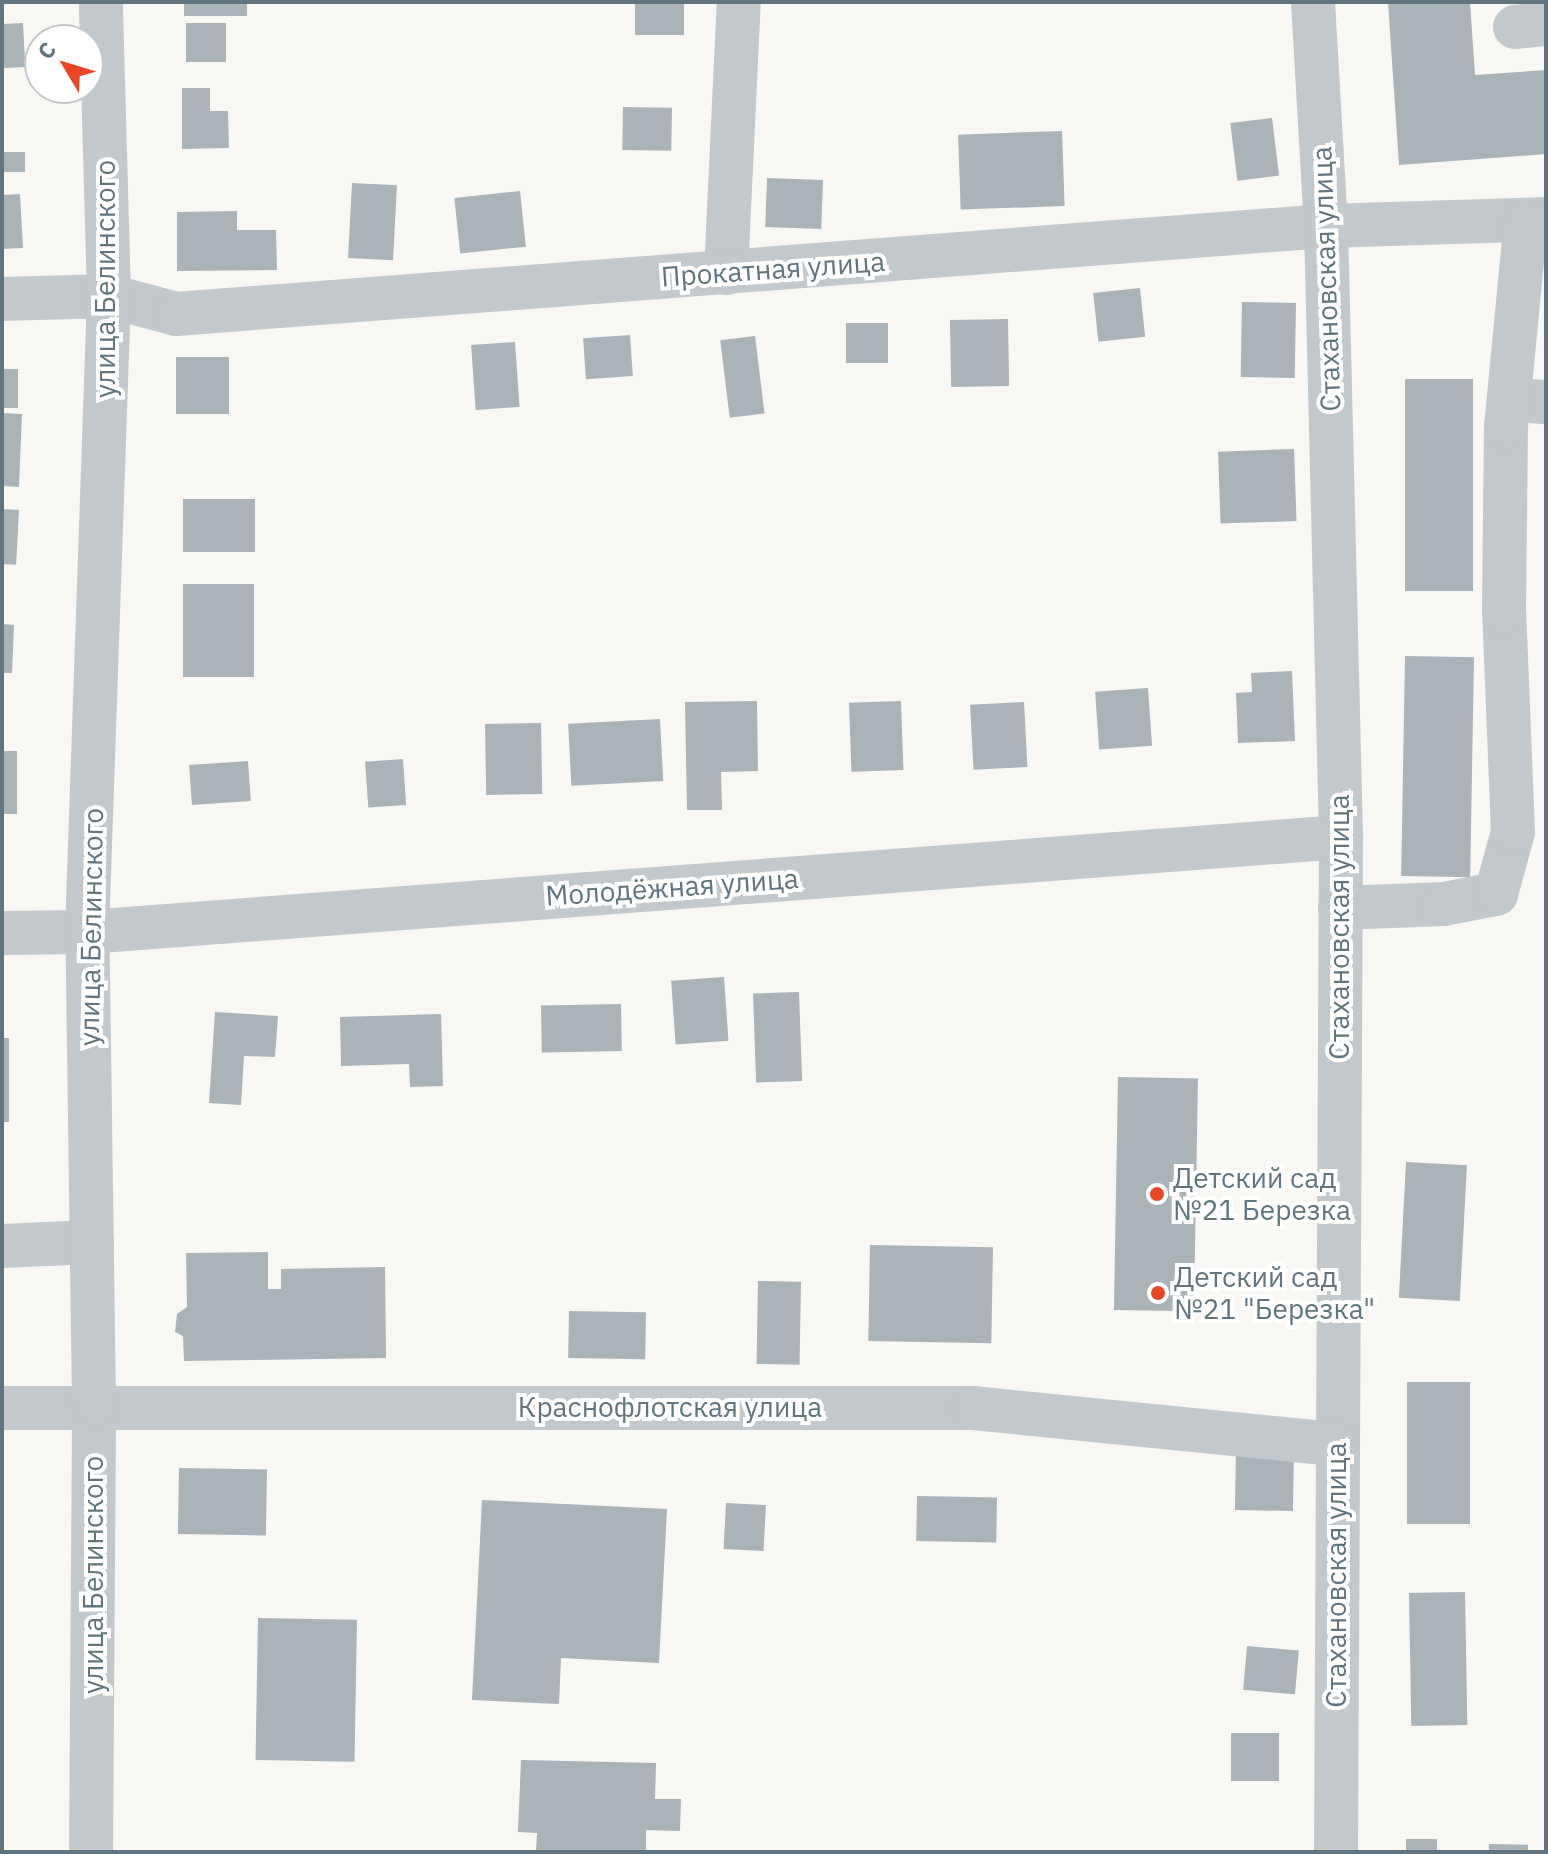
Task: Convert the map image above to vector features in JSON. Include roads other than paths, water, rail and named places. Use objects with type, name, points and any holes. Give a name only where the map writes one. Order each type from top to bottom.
[{"type":"street","name":"улица Белинского","points":[[91,1852],[94,1404],[87,932],[109,296],[101,2]]},
{"type":"street","points":[[726,273],[739,2]]},
{"type":"street","name":"Стахановская улица","points":[[1313,2],[1326,226],[1341,837],[1336,1852]]},
{"type":"street","name":"Прокатная улица","points":[[2,299],[109,296],[176,314],[1326,226],[1536,220]]},
{"type":"street","points":[[1340,908],[1444,904],[1496,894],[1513,832],[1504,612],[1527,400],[1536,220]]},
{"type":"street","name":"Молодёжная улица","points":[[2,933],[87,932],[1341,837]]},
{"type":"street","points":[[2,1246],[92,1242]]},
{"type":"street","name":"Краснофлотская улица","points":[[2,1408],[94,1404],[973,1408],[1336,1444]]},
{"type":"place","name":"Детский сад №21 Березка","points":[[1157,1194]]},
{"type":"place","name":"Детский сад №21 \"Березка\"","points":[[1158,1293]]}]
